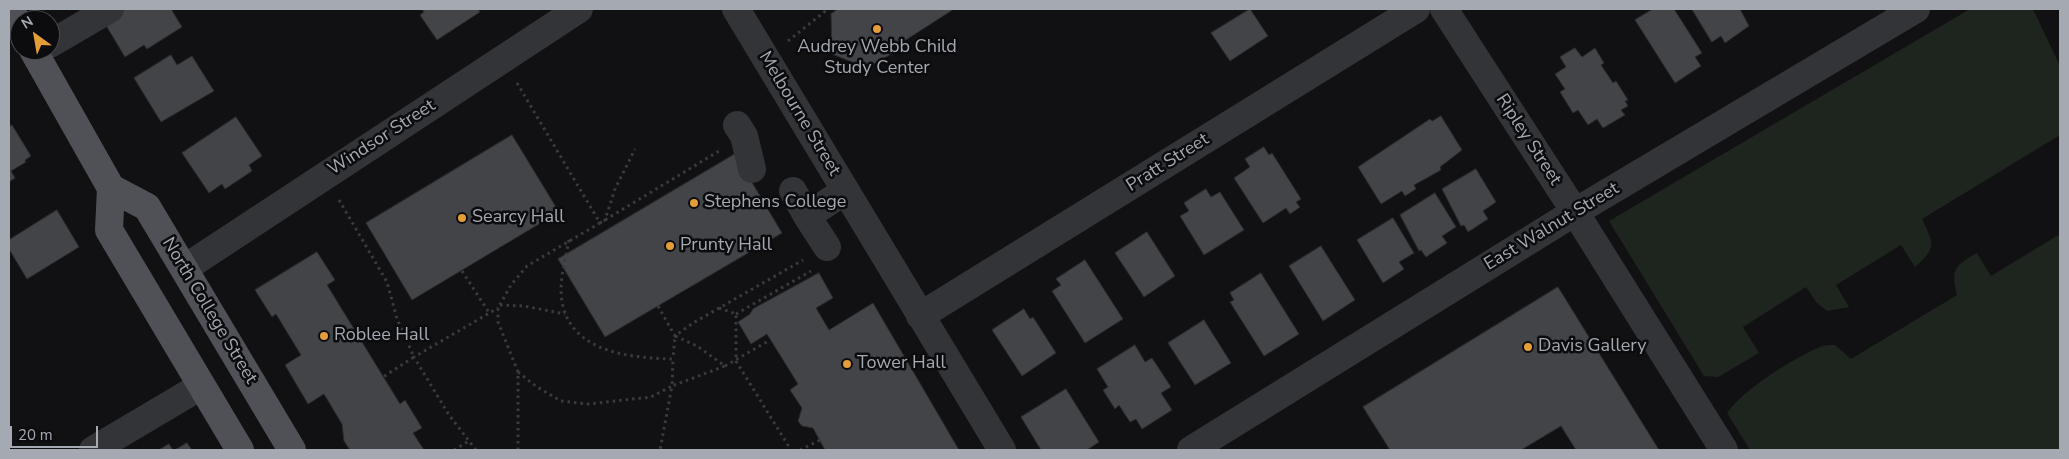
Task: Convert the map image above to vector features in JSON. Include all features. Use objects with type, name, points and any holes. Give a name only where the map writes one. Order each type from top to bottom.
[{"type":"main road","points":[[46,60],[111,188],[109,230],[240,450]]},
{"type":"main road","name":"North College Street","points":[[111,188],[147,207],[292,450]]},
{"type":"street","points":[[60,38],[110,9]]},
{"type":"street","name":"Windsor Street","points":[[185,268],[579,9]]},
{"type":"street","name":"Melbourne Street","points":[[736,9],[1002,450]]},
{"type":"street","name":"Pratt Street","points":[[920,316],[1416,9]]},
{"type":"street","name":"Ripley Street","points":[[1444,9],[1575,212],[1724,450]]},
{"type":"street","name":"East Walnut Street","points":[[1191,450],[1575,212],[1916,9]]},
{"type":"street","points":[[741,131],[752,169]]},
{"type":"street","points":[[793,191],[807,216],[822,257]]},
{"type":"street","points":[[807,216],[845,191]]},
{"type":"street","points":[[93,450],[202,386]]},
{"type":"path","points":[[820,9],[822,14]]},
{"type":"path","points":[[786,42],[828,9]]},
{"type":"path","points":[[514,78],[600,223]]},
{"type":"path","points":[[383,377],[414,357],[490,314],[499,307],[511,285],[527,266],[605,220],[741,131]]},
{"type":"path","points":[[605,220],[615,189],[635,149]]},
{"type":"path","points":[[336,195],[387,282],[397,319],[414,357],[449,415],[476,450]]},
{"type":"path","points":[[569,240],[561,291],[565,314],[575,329],[592,345],[614,354],[673,359]]},
{"type":"path","points":[[675,336],[719,308],[822,257]]},
{"type":"path","points":[[736,314],[822,257]]},
{"type":"path","points":[[462,270],[490,314]]},
{"type":"path","points":[[499,307],[524,306],[565,314]]},
{"type":"path","points":[[658,306],[675,336],[672,386],[660,450]]},
{"type":"path","points":[[499,307],[498,322],[518,372],[518,450]]},
{"type":"path","points":[[719,308],[736,314]]},
{"type":"path","points":[[736,314],[736,360],[791,450]]},
{"type":"path","points":[[675,336],[697,346],[725,366]]},
{"type":"path","points":[[518,372],[537,387],[561,401],[588,404],[651,397],[672,386],[725,366],[770,340]]},
{"type":"path","points":[[800,450],[820,440]]},
{"type":"path","points":[[454,450],[469,441]]},
{"type":"shaded area","points":[[1970,9],[2033,9],[2060,66],[2060,135],[1922,219],[1931,239],[1931,244],[1927,254],[1915,267],[1901,245],[1836,285],[1849,307],[1827,311],[1817,303],[1806,287],[1743,327],[1759,353],[1718,377],[1704,376],[1609,221]]},
{"type":"shaded area","points":[[2060,234],[2060,450],[1750,450],[1727,413],[1745,394],[1769,376],[1809,352],[1823,346],[1835,345],[1851,359],[1957,295],[1954,279],[1956,269],[1963,261],[1977,253],[1991,276]]},
{"type":"building","points":[[126,9],[171,9],[182,27],[147,49],[144,45],[125,57],[104,22]]},
{"type":"building","points":[[422,9],[478,9],[480,12],[437,40],[420,15],[424,12]]},
{"type":"building","name":"Audrey Webb Child Study Center","points":[[838,9],[954,9],[898,45],[898,50],[867,68],[832,54],[831,14]]},
{"type":"building","points":[[1250,9],[1268,36],[1230,61],[1211,33]]},
{"type":"building","points":[[1653,9],[1674,9],[1702,53],[1695,57],[1701,66],[1675,83],[1635,20]]},
{"type":"building","points":[[1692,9],[1740,9],[1749,26],[1725,43],[1721,36],[1712,42]]},
{"type":"building","points":[[1575,48],[1582,57],[1595,48],[1604,63],[1601,65],[1613,83],[1616,81],[1628,100],[1625,101],[1628,106],[1621,110],[1625,115],[1603,128],[1597,119],[1588,125],[1578,110],[1573,113],[1560,92],[1565,89],[1555,74],[1566,67],[1560,57]]},
{"type":"building","points":[[171,55],[177,65],[192,56],[214,91],[161,122],[134,78]]},
{"type":"building","points":[[1441,116],[1462,150],[1440,167],[1441,170],[1414,185],[1416,189],[1405,196],[1402,191],[1381,204],[1358,167],[1430,119],[1432,121]]},
{"type":"building","points":[[236,117],[262,156],[249,165],[252,171],[225,189],[222,184],[209,193],[182,153]]},
{"type":"building","points":[[12,125],[31,156],[25,160],[26,162],[11,171],[15,178],[9,182],[9,127]]},
{"type":"building","name":"Searcy Hall","points":[[512,135],[559,212],[412,300],[366,223]]},
{"type":"building","points":[[1264,147],[1269,155],[1272,153],[1301,199],[1296,202],[1300,207],[1290,214],[1286,208],[1263,223],[1234,178],[1250,167],[1245,159]]},
{"type":"building","name":"Prunty Hall","points":[[735,154],[782,233],[605,337],[558,259]]},
{"type":"building","points":[[1476,169],[1496,202],[1483,211],[1488,219],[1468,232],[1464,225],[1461,226],[1442,189]]},
{"type":"building","points":[[1206,189],[1211,197],[1220,192],[1244,230],[1204,255],[1180,216],[1189,211],[1184,203]]},
{"type":"building","points":[[1435,193],[1456,227],[1442,236],[1447,243],[1426,257],[1421,250],[1419,251],[1400,215]]},
{"type":"building","points":[[57,210],[79,247],[27,279],[9,249],[9,240]]},
{"type":"building","points":[[1393,218],[1414,253],[1399,262],[1404,269],[1383,283],[1357,240]]},
{"type":"building","points":[[1147,232],[1175,276],[1144,297],[1115,253]]},
{"type":"building","points":[[1321,246],[1355,300],[1323,321],[1289,266]]},
{"type":"building","name":"Roblee Hall","points":[[317,252],[335,280],[327,285],[400,404],[405,400],[422,428],[413,433],[424,450],[350,450],[344,441],[342,424],[324,394],[308,404],[285,365],[301,355],[276,314],[272,317],[255,290]]},
{"type":"building","points":[[1085,260],[1123,319],[1085,343],[1052,291],[1061,285],[1056,279]]},
{"type":"building","name":"Tower Hall","points":[[819,273],[833,298],[816,308],[829,330],[873,303],[959,450],[825,450],[813,428],[802,426],[798,421],[802,408],[790,390],[798,384],[767,334],[751,344],[738,322],[750,314],[753,309]]},
{"type":"building","points":[[1261,273],[1299,334],[1264,356],[1230,302],[1234,300],[1230,293]]},
{"type":"building","name":"Davis Gallery","points":[[1558,287],[1659,450],[1576,450],[1561,426],[1521,450],[1390,450],[1363,407]]},
{"type":"building","points":[[1024,309],[1030,319],[1033,317],[1056,353],[1022,376],[992,330]]},
{"type":"building","points":[[1204,320],[1231,363],[1195,385],[1168,343]]},
{"type":"building","points":[[1135,345],[1145,362],[1152,358],[1171,387],[1161,393],[1172,410],[1142,429],[1136,419],[1130,422],[1119,405],[1115,409],[1103,390],[1108,387],[1097,369]]},
{"type":"building","points":[[1066,389],[1099,442],[1087,450],[1041,450],[1021,417]]},
{"type":"building","points":[[187,443],[192,450],[175,450]]},
{"type":"building","points":[[169,444],[173,450],[159,450]]},
{"type":"place","name":"Audrey Webb Child Study Center","points":[[877,29]]},
{"type":"place","name":"Stephens College","points":[[694,203]]},
{"type":"place","name":"Searcy Hall","points":[[462,218]]},
{"type":"place","name":"Prunty Hall","points":[[670,246]]},
{"type":"place","name":"Roblee Hall","points":[[324,336]]},
{"type":"place","name":"Davis Gallery","points":[[1528,347]]},
{"type":"place","name":"Tower Hall","points":[[847,364]]}]
